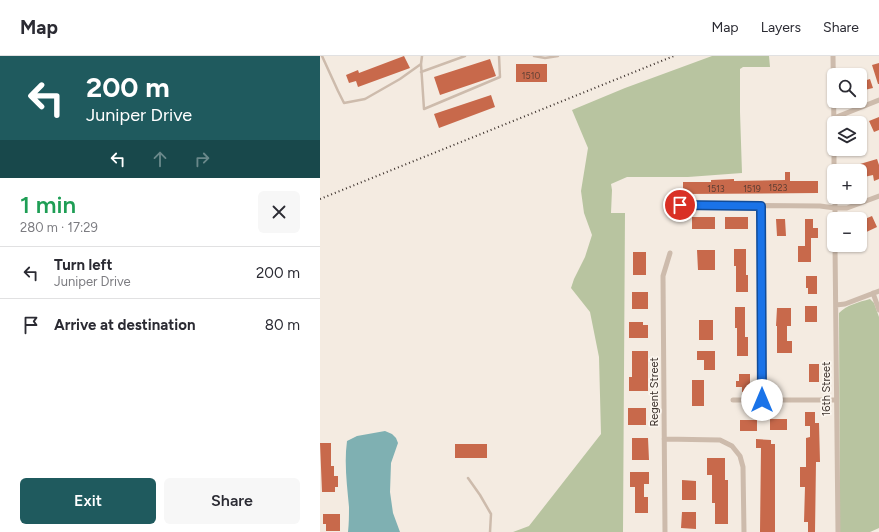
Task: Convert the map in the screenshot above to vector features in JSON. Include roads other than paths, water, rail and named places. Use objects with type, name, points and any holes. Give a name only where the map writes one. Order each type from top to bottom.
[{"type":"street","points":[[833,56],[834,116]]},
{"type":"street","points":[[839,116],[879,100]]},
{"type":"street","points":[[680,205],[820,206],[847,208],[879,196]]},
{"type":"street","points":[[835,204],[835,212]]},
{"type":"street","points":[[761,206],[762,400]]},
{"type":"street","name":"16th Street","points":[[835,252],[838,532]]},
{"type":"street","name":"Regent Street","points":[[665,532],[663,276],[670,253]]},
{"type":"street","points":[[836,305],[845,304],[879,291]]},
{"type":"street","points":[[873,293],[879,310]]},
{"type":"street","points":[[733,400],[836,400]]},
{"type":"street","points":[[664,439],[720,440],[732,446],[740,456],[743,467],[744,532]]},
{"type":"lane","points":[[322,56],[344,103],[364,99],[400,79],[421,64]]},
{"type":"lane","points":[[422,56],[421,64],[424,108],[500,77],[499,56]]},
{"type":"lane","points":[[422,72],[465,56]]},
{"type":"lane","points":[[534,56],[545,58],[558,56]]},
{"type":"lane","points":[[468,478],[480,495],[490,514],[490,532]]},
{"type":"water","points":[[385,431],[392,434],[398,443],[391,463],[390,492],[393,513],[400,532],[348,532],[349,507],[346,466],[347,441],[357,436]]},
{"type":"railway","points":[[320,199],[674,56]]}]
